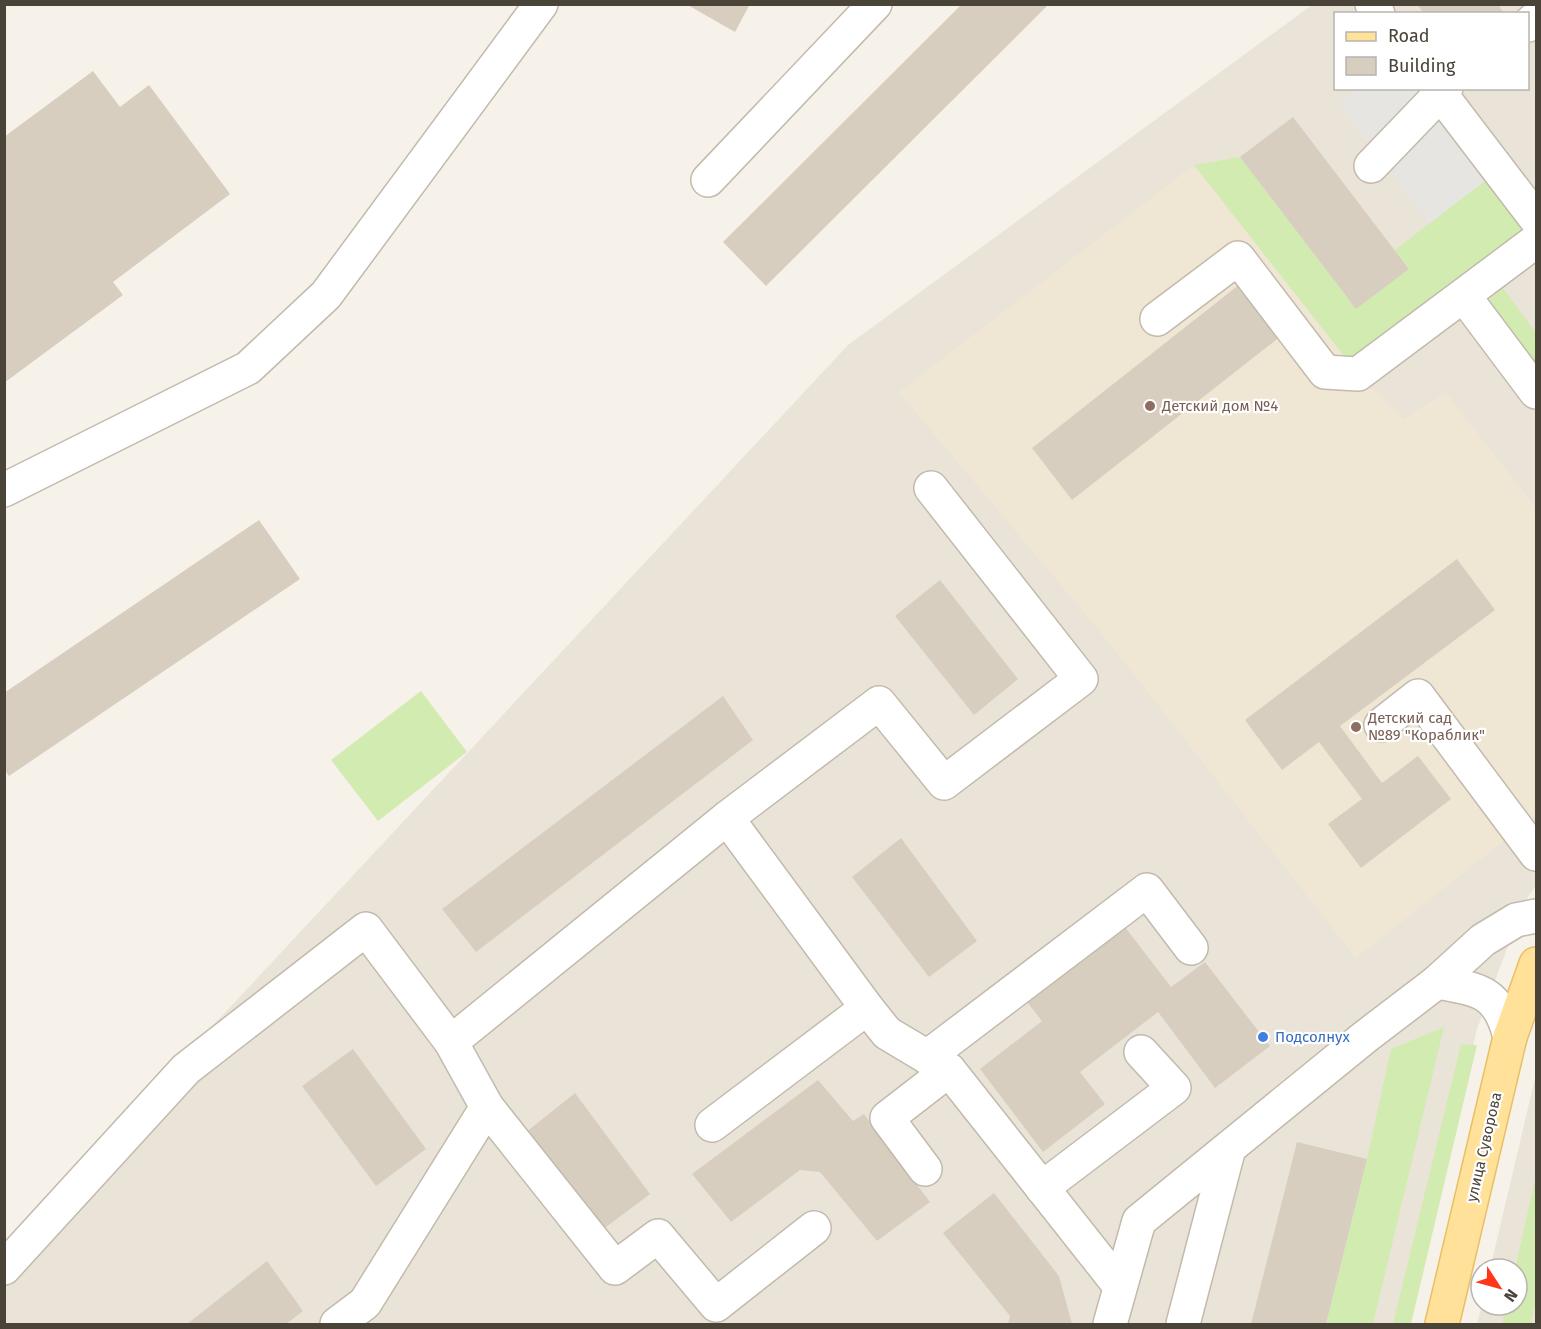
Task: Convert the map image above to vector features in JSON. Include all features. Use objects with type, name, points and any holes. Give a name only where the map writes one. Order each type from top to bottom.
[{"type":"main road","name":"улица Суворова","points":[[1442,1324],[1510,1037],[1535,970]]},
{"type":"lane","points":[[4,490],[248,368],[326,295],[541,4]]},
{"type":"lane","points":[[708,180],[875,4]]},
{"type":"lane","points":[[1371,166],[1440,90],[1536,219]]},
{"type":"lane","points":[[1157,319],[1238,258],[1325,372],[1358,374],[1536,241]]},
{"type":"lane","points":[[1464,296],[1536,392]]},
{"type":"lane","points":[[451,1042],[727,818],[879,703],[944,783],[1081,679],[931,488]]},
{"type":"lane","points":[[1381,725],[1418,696],[1536,854]]},
{"type":"lane","points":[[727,818],[887,1033],[938,1064],[1042,1188],[1119,1285]]},
{"type":"lane","points":[[926,1169],[887,1118],[938,1064],[1147,890],[1191,948]]},
{"type":"lane","points":[[1110,1324],[1119,1285],[1139,1221],[1365,1037],[1437,982],[1482,940],[1516,920],[1536,916]]},
{"type":"lane","points":[[4,1268],[186,1069],[366,929],[451,1042],[488,1107],[615,1268],[658,1236],[716,1305],[814,1228]]},
{"type":"lane","points":[[1437,982],[1484,993],[1500,1012],[1510,1037]]},
{"type":"lane","points":[[712,1125],[867,1008]]},
{"type":"lane","points":[[1042,1188],[1174,1088],[1141,1052]]},
{"type":"lane","points":[[337,1324],[365,1303],[488,1107]]},
{"type":"lane","points":[[1183,1324],[1229,1148]]},
{"type":"shaded area","points":[[1312,5],[1536,5],[1536,885],[1524,903],[1477,1029],[1406,1324],[5,1324],[5,1265],[178,1063],[848,345]]},
{"type":"shaded area","points":[[1356,90],[1421,90],[1487,179],[1429,224],[1338,103]]},
{"type":"shaded area","points":[[1194,165],[1358,374],[1403,419],[1446,393],[1536,508],[1536,815],[1356,958],[1107,640],[899,392]]},
{"type":"shaded area","points":[[1536,1074],[1536,1324],[1477,1324],[1479,1317],[1529,1317],[1529,1257],[1493,1257]]},
{"type":"green space","points":[[1240,157],[1356,309],[1409,268],[1395,250],[1487,179],[1529,235],[1352,366],[1194,165]]},
{"type":"green space","points":[[1503,288],[1536,333],[1536,363],[1488,300]]},
{"type":"green space","points":[[421,691],[467,752],[378,821],[331,760]]},
{"type":"green space","points":[[1444,1027],[1373,1324],[1326,1324],[1367,1159],[1391,1049]]},
{"type":"green space","points":[[1461,1044],[1477,1045],[1411,1324],[1393,1324]]},
{"type":"green space","points":[[1536,1175],[1536,1299],[1531,1324],[1502,1324],[1504,1317],[1529,1317],[1529,1257],[1518,1257]]},
{"type":"building","points":[[686,4],[750,4],[735,32]]},
{"type":"building","points":[[962,4],[1049,4],[766,286],[723,242]]},
{"type":"building","points":[[1417,4],[1498,4],[1503,12],[1423,12]]},
{"type":"building","points":[[93,71],[120,107],[149,85],[230,194],[113,282],[123,295],[4,383],[4,137]]},
{"type":"building","points":[[1293,117],[1409,269],[1356,309],[1240,157]]},
{"type":"building","points":[[1240,284],[1281,336],[1072,500],[1032,448]]},
{"type":"building","points":[[259,520],[300,579],[9,776],[4,769],[4,693]]},
{"type":"building","points":[[1457,559],[1495,610],[1340,726],[1382,783],[1418,756],[1451,799],[1361,868],[1328,824],[1362,799],[1319,742],[1282,770],[1245,720]]},
{"type":"building","points":[[940,580],[1018,679],[974,715],[895,616]]},
{"type":"building","points":[[723,696],[753,740],[476,952],[442,909]]},
{"type":"building","points":[[901,838],[977,941],[929,977],[852,877]]},
{"type":"building","points":[[1125,927],[1171,987],[1205,962],[1270,1046],[1215,1088],[1158,1012],[1080,1072],[1105,1104],[1043,1152],[980,1069],[1042,1021],[1027,1002]]},
{"type":"building","points":[[353,1049],[426,1149],[376,1186],[302,1086]]},
{"type":"building","points":[[818,1080],[853,1121],[864,1114],[930,1202],[877,1241],[820,1172],[800,1170],[731,1222],[692,1174]]},
{"type":"building","points":[[575,1093],[650,1194],[602,1230],[525,1133]]},
{"type":"building","points":[[1297,1142],[1367,1159],[1326,1324],[1251,1324]]},
{"type":"building","points":[[994,1193],[1059,1276],[1072,1324],[1008,1324],[1010,1316],[943,1233]]},
{"type":"building","points":[[267,1261],[303,1311],[286,1324],[187,1324]]},
{"type":"place","name":"Детский дом №4","points":[[1150,406]]},
{"type":"place","name":"Детский сад №89 \"Кораблик\"","points":[[1356,727]]},
{"type":"place","name":"Подсолнух","points":[[1263,1037]]}]
